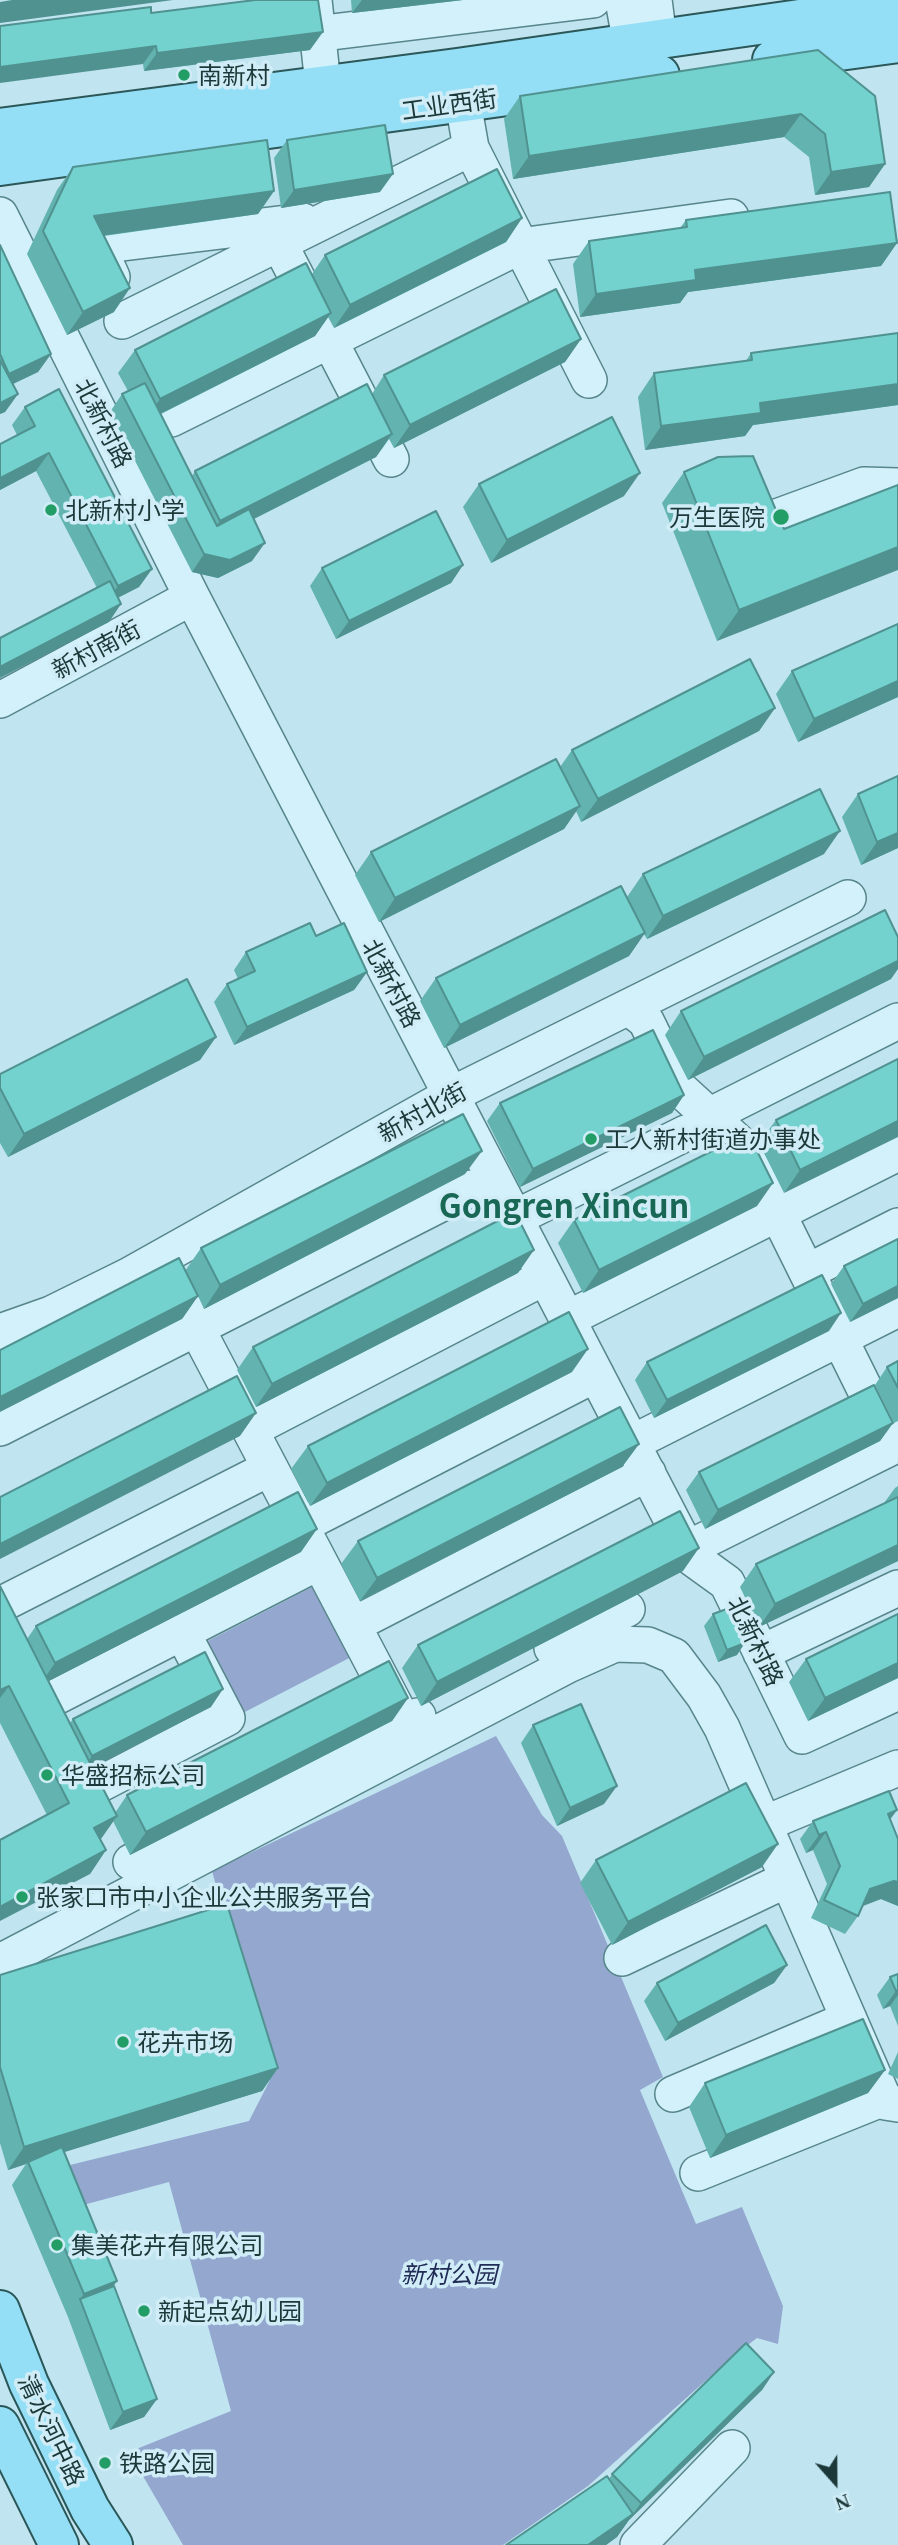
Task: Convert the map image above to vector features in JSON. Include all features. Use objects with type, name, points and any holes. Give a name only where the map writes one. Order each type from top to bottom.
[{"type":"main road","name":"工业西街","points":[[0,166],[257,127],[460,85],[898,5]]},
{"type":"main road","points":[[733,65],[898,43]]},
{"type":"main road","name":"工业西街","points":[[642,53],[692,71]]},
{"type":"main road","name":"工业西街","points":[[0,128],[257,127],[331,84],[460,85]]},
{"type":"main road","name":"清水河中路","points":[[0,2310],[29,2384],[90,2509],[113,2545]]},
{"type":"main road","name":"清水河中路","points":[[0,2426],[57,2544]]},
{"type":"street","points":[[314,0],[331,84]]},
{"type":"street","points":[[331,84],[330,16],[593,0]]},
{"type":"street","points":[[623,0],[642,53]]},
{"type":"street","points":[[642,53],[654,0]]},
{"type":"street","points":[[460,85],[471,148],[589,380]]},
{"type":"street","points":[[273,222],[127,319],[97,246],[273,222],[331,218],[471,148]]},
{"type":"street","points":[[171,419],[520,246],[766,212]]},
{"type":"street","name":"北新村路","points":[[0,215],[192,597],[691,1557],[727,1583],[802,1737],[898,1692]]},
{"type":"street","points":[[273,222],[328,341],[391,459]]},
{"type":"street","points":[[763,522],[864,485],[898,486]]},
{"type":"street","name":"新村南街","points":[[0,700],[192,597]]},
{"type":"street","name":"新村北街","points":[[0,1332],[51,1314],[160,1259],[451,1096],[637,1014],[855,906]]},
{"type":"street","points":[[637,1014],[698,1125],[738,1142],[778,1214],[896,1445],[687,1549]]},
{"type":"street","points":[[515,1218],[898,1021]]},
{"type":"street","points":[[567,1319],[898,1153]]},
{"type":"street","points":[[0,1428],[472,1188]]},
{"type":"street","points":[[807,1272],[898,1226]]},
{"type":"street","points":[[160,1259],[405,1723]]},
{"type":"street","points":[[250,1430],[545,1277]]},
{"type":"street","points":[[632,1443],[898,1309]]},
{"type":"street","points":[[300,1526],[596,1374]]},
{"type":"street","points":[[0,1605],[270,1468]]},
{"type":"street","points":[[353,1625],[648,1473]]},
{"type":"street","points":[[48,1701],[319,1562]]},
{"type":"street","points":[[761,1653],[898,1588]]},
{"type":"street","points":[[131,1862],[626,1609]]},
{"type":"street","points":[[89,1790],[227,1718],[182,1632]]},
{"type":"street","points":[[0,1962],[569,1664],[615,1644],[648,1645],[674,1656],[704,1696],[722,1728],[849,2020],[891,2101],[698,2173]]},
{"type":"street","points":[[761,1817],[898,1768]]},
{"type":"street","points":[[622,1958],[788,1879]]},
{"type":"street","points":[[673,2094],[849,2020]]},
{"type":"street","points":[[638,2545],[732,2448]]},
{"type":"green space","points":[[320,1583],[357,1654],[239,1715],[202,1644]]},
{"type":"green space","name":"新村公园","points":[[496,1736],[542,1815],[562,1836],[663,2077],[640,2090],[696,2224],[742,2207],[783,2306],[778,2344],[757,2338],[732,2357],[588,2486],[503,2545],[183,2545],[129,2452],[231,2411],[169,2182],[83,2205],[70,2165],[249,2121],[270,2080],[212,1871]]},
{"type":"building","points":[[255,0],[318,0],[323,32],[157,53],[156,46],[0,67],[0,26],[151,7],[151,13]]},
{"type":"building","points":[[818,50],[875,96],[885,164],[831,172],[825,134],[801,114],[529,156],[520,96]]},
{"type":"building","points":[[385,125],[393,174],[294,190],[287,140]]},
{"type":"building","points":[[267,140],[274,191],[94,216],[130,288],[83,312],[43,231],[73,167]]},
{"type":"building","points":[[497,169],[522,218],[350,305],[325,255]]},
{"type":"building","points":[[890,192],[897,243],[695,270],[696,280],[596,294],[589,241],[687,227],[686,220]]},
{"type":"building","points":[[0,245],[51,354],[9,374],[0,354]]},
{"type":"building","points":[[306,263],[331,313],[160,399],[135,350]]},
{"type":"building","points":[[556,289],[581,339],[410,425],[384,375]]},
{"type":"building","points":[[898,333],[898,384],[760,403],[761,413],[661,426],[654,373],[752,360],[751,353]]},
{"type":"building","points":[[0,360],[18,394],[0,403]]},
{"type":"building","points":[[145,383],[217,526],[249,509],[265,543],[230,560],[204,554],[122,394]]},
{"type":"building","points":[[367,384],[392,434],[220,521],[195,471]]},
{"type":"building","points":[[59,389],[152,569],[118,586],[49,453],[0,478],[0,444],[35,426],[25,407]]},
{"type":"building","points":[[612,417],[640,473],[507,540],[479,484]]},
{"type":"building","points":[[753,456],[784,529],[898,485],[898,547],[739,610],[684,472],[718,457]]},
{"type":"building","points":[[436,511],[463,565],[349,621],[322,568]]},
{"type":"building","points":[[110,581],[121,604],[0,667],[0,638]]},
{"type":"building","points":[[898,624],[898,681],[814,719],[792,671]]},
{"type":"building","points":[[750,659],[775,708],[598,799],[572,750]]},
{"type":"building","points":[[556,759],[580,806],[395,898],[371,852]]},
{"type":"building","points":[[898,776],[898,833],[877,842],[858,794]]},
{"type":"building","points":[[820,789],[840,831],[663,916],[643,874]]},
{"type":"building","points":[[621,886],[645,933],[460,1025],[436,978]]},
{"type":"building","points":[[885,910],[898,937],[898,961],[704,1057],[681,1011]]},
{"type":"building","points":[[310,923],[316,936],[344,923],[367,972],[247,1027],[227,984],[255,971],[246,952]]},
{"type":"building","points":[[187,979],[216,1037],[24,1134],[0,1088],[0,1074]]},
{"type":"building","points":[[653,1030],[684,1095],[533,1169],[500,1103]]},
{"type":"building","points":[[898,1059],[898,1121],[800,1170],[776,1120]]},
{"type":"building","points":[[463,1114],[482,1151],[220,1285],[201,1248]]},
{"type":"building","points":[[748,1133],[773,1183],[599,1270],[574,1220]]},
{"type":"building","points":[[515,1212],[534,1250],[272,1384],[253,1347]]},
{"type":"building","points":[[898,1239],[898,1286],[863,1304],[844,1266]]},
{"type":"building","points":[[179,1258],[198,1296],[0,1397],[0,1350]]},
{"type":"building","points":[[822,1275],[841,1313],[667,1400],[647,1362]]},
{"type":"building","points":[[569,1312],[588,1349],[327,1483],[308,1446]]},
{"type":"building","points":[[898,1361],[898,1388],[887,1367]]},
{"type":"building","points":[[237,1376],[256,1413],[0,1544],[0,1497]]},
{"type":"building","points":[[874,1385],[893,1423],[718,1510],[699,1472]]},
{"type":"building","points":[[620,1407],[639,1444],[377,1578],[358,1541]]},
{"type":"building","points":[[298,1492],[317,1529],[55,1663],[36,1626]]},
{"type":"building","points":[[898,1497],[898,1545],[775,1604],[756,1564]]},
{"type":"building","points":[[680,1511],[699,1548],[437,1682],[418,1645]]},
{"type":"building","points":[[0,1586],[117,1816],[94,1828],[106,1850],[0,1907],[0,1840],[69,1803],[9,1686],[0,1690]]},
{"type":"building","points":[[732,1607],[745,1643],[727,1650],[713,1614]]},
{"type":"building","points":[[898,1614],[898,1663],[825,1698],[806,1659]]},
{"type":"building","points":[[205,1652],[223,1689],[92,1756],[73,1719]]},
{"type":"building","points":[[389,1661],[408,1698],[146,1832],[127,1795]]},
{"type":"building","points":[[581,1704],[617,1786],[570,1808],[533,1725]]},
{"type":"building","points":[[746,1783],[778,1844],[628,1922],[596,1860]]},
{"type":"building","points":[[889,1791],[897,1810],[888,1814],[898,1839],[898,1882],[870,1889],[858,1916],[824,1900],[840,1866],[826,1832],[819,1835],[813,1821]]},
{"type":"building","name":"花卉市场","points":[[227,1904],[278,2068],[24,2147],[0,2067],[0,1975]]},
{"type":"building","points":[[766,1925],[787,1965],[678,2023],[657,1983]]},
{"type":"building","points":[[898,1974],[898,1990],[896,1991],[890,1977]]},
{"type":"building","points":[[863,2019],[885,2070],[726,2135],[705,2083]]},
{"type":"building","points":[[62,2147],[117,2281],[84,2294],[28,2162]]},
{"type":"building","points":[[114,2286],[157,2399],[123,2412],[80,2299]]},
{"type":"building","points":[[746,2343],[774,2372],[641,2503],[612,2474]]},
{"type":"building","points":[[607,2476],[633,2514],[588,2545],[506,2545]]},
{"type":"place","name":"南新村","points":[[184,75]]},
{"type":"place","name":"北新村小学","points":[[51,510]]},
{"type":"place","name":"万生医院","points":[[781,517]]},
{"type":"place","name":"工人新村街道办事处","points":[[591,1139]]},
{"type":"place","name":"华盛招标公司","points":[[47,1775]]},
{"type":"place","name":"张家口市中小企业公共服务平台","points":[[22,1897]]},
{"type":"place","name":"花卉市场","points":[[123,2042]]},
{"type":"place","name":"集美花卉有限公司","points":[[57,2245]]},
{"type":"place","name":"新起点幼儿园","points":[[144,2311]]},
{"type":"place","name":"铁路公园","points":[[105,2463]]},
{"type":"district","name":"Gongren Xincun","points":[[564,1206]]}]
